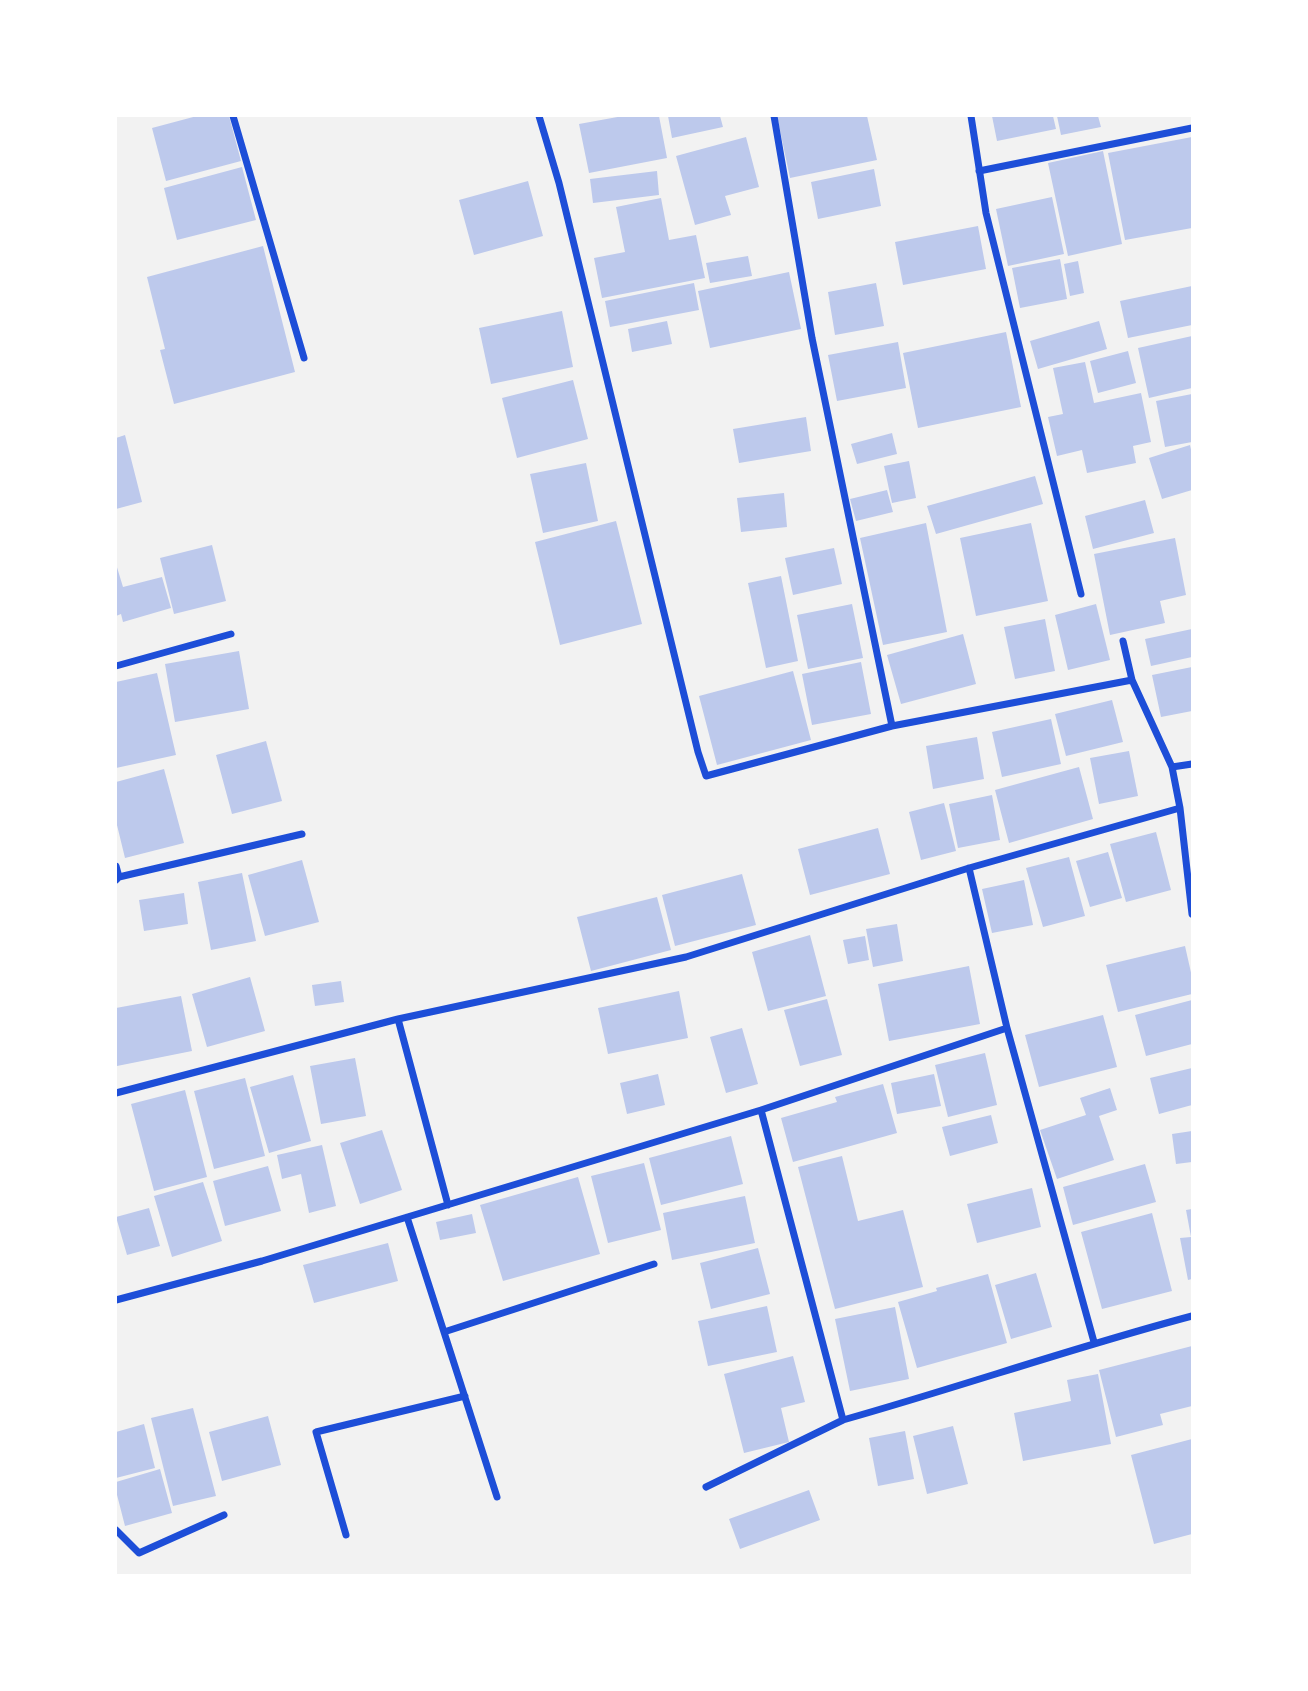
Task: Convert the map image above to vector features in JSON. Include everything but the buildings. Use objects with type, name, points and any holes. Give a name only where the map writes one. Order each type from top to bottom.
[{"type":"street","points":[[233,116],[304,358]]},
{"type":"street","points":[[539,116],[706,776],[892,726],[1132,680]]},
{"type":"street","points":[[774,116],[812,338],[892,726]]},
{"type":"street","points":[[971,116],[989,226],[1081,594]]},
{"type":"street","points":[[979,170],[1192,128]]},
{"type":"street","points":[[116,666],[231,634]]},
{"type":"street","points":[[1122,641],[1132,680],[1172,767],[1180,808],[1192,914]]},
{"type":"street","points":[[1172,767],[1192,764]]},
{"type":"street","points":[[116,1093],[398,1018],[686,957],[969,868],[1180,808]]},
{"type":"street","points":[[116,866],[117,879],[302,834]]},
{"type":"street","points":[[969,868],[1007,1028],[1094,1342]]},
{"type":"street","points":[[398,1018],[448,1205]]},
{"type":"street","points":[[116,1300],[262,1261],[761,1110],[1007,1028]]},
{"type":"street","points":[[761,1110],[843,1420]]},
{"type":"street","points":[[407,1217],[497,1497]]},
{"type":"street","points":[[444,1332],[654,1264]]},
{"type":"street","points":[[706,1487],[843,1420],[946,1391],[1094,1342],[1192,1316]]},
{"type":"street","points":[[346,1535],[316,1432],[465,1396]]},
{"type":"street","points":[[116,1530],[139,1553],[224,1515]]}]
